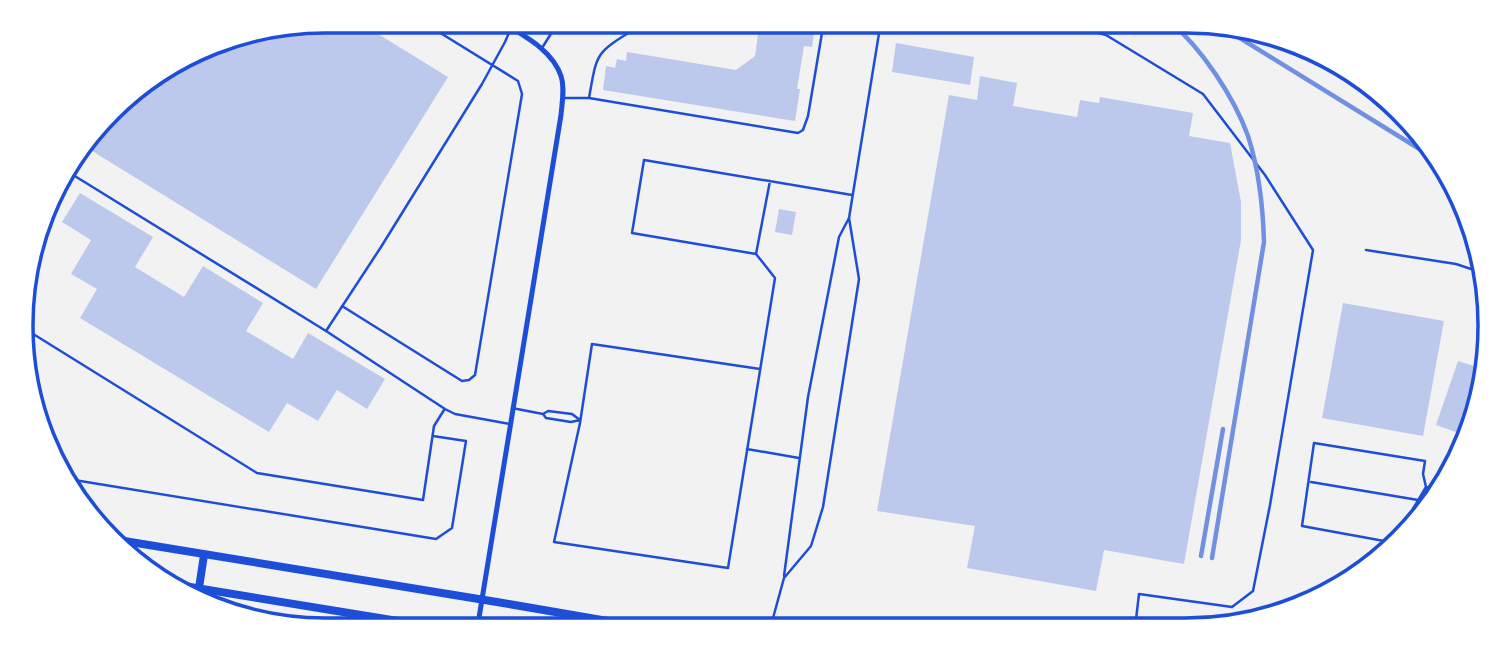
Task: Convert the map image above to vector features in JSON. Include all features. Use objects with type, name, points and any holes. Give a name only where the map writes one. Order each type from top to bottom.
[{"type":"main road","points":[[130,542],[589,618]]},
{"type":"main road","points":[[199,588],[204,555]]},
{"type":"main road","points":[[195,587],[380,618]]},
{"type":"street","points":[[479,618],[563,98],[561,76],[555,65],[542,48],[523,33]]},
{"type":"lane","points":[[342,306],[462,381],[475,375],[522,94],[518,81],[440,33]]},
{"type":"lane","points":[[326,331],[493,66],[508,33]]},
{"type":"lane","points":[[542,48],[551,33]]},
{"type":"lane","points":[[589,98],[598,56],[603,49],[628,33]]},
{"type":"lane","points":[[563,98],[589,98],[798,133],[803,130],[808,116],[822,33]]},
{"type":"lane","points":[[784,578],[811,545],[823,507],[859,279],[849,218],[879,33]]},
{"type":"lane","points":[[1098,33],[1203,94],[1265,175],[1312,250],[1254,591],[1232,607],[1139,594],[1136,618]]},
{"type":"lane","points":[[760,369],[592,344],[580,420],[554,542],[728,568],[775,278],[756,254],[632,233],[644,160],[852,195]]},
{"type":"lane","points":[[74,176],[326,331],[444,409],[455,414],[510,424]]},
{"type":"lane","points":[[756,254],[770,181]]},
{"type":"lane","points":[[773,618],[784,578],[808,397],[839,237],[849,218]]},
{"type":"lane","points":[[1366,250],[1456,264],[1472,269]]},
{"type":"lane","points":[[33,335],[257,473],[423,500],[434,426],[444,409]]},
{"type":"lane","points":[[512,408],[543,414],[546,418],[559,421],[580,420]]},
{"type":"lane","points":[[543,414],[548,411],[572,414],[580,420]]},
{"type":"lane","points":[[78,481],[436,539],[452,528],[466,441],[433,436]]},
{"type":"lane","points":[[1383,541],[1302,526],[1314,443],[1425,461],[1423,474],[1426,487],[1416,504]]},
{"type":"lane","points":[[747,449],[800,458]]},
{"type":"lane","points":[[1310,481],[1418,500]]},
{"type":"building","points":[[376,33],[448,77],[316,289],[92,151],[133,106],[179,72],[214,55],[268,39],[306,34]]},
{"type":"building","points":[[758,33],[814,33],[812,47],[804,46],[795,121],[603,90],[606,66],[615,68],[617,59],[626,61],[627,52],[736,70],[755,56]]},
{"type":"building","points":[[896,43],[974,57],[970,85],[892,72]]},
{"type":"building","points":[[980,76],[1017,83],[1013,106],[1077,117],[1080,100],[1099,103],[1100,97],[1193,113],[1189,136],[1230,143],[1241,202],[1241,240],[1184,564],[1104,550],[1096,591],[967,568],[975,526],[877,511],[949,95],[977,100]]},
{"type":"building","points":[[80,193],[153,237],[135,267],[184,297],[203,266],[263,303],[246,331],[293,359],[308,333],[385,379],[367,409],[337,390],[318,421],[287,403],[269,432],[80,318],[97,289],[71,274],[91,240],[62,222]]},
{"type":"building","points":[[779,209],[796,212],[792,235],[775,232]]},
{"type":"building","points":[[1343,303],[1444,321],[1423,436],[1322,418]]},
{"type":"building","points":[[1458,361],[1475,366],[1468,401],[1457,434],[1436,425]]},
{"type":"railway","points":[[1182,33],[1225,89],[1242,121],[1255,162],[1263,215],[1264,242],[1212,558]]},
{"type":"railway","points":[[1241,39],[1416,147]]},
{"type":"railway","points":[[1201,556],[1223,429]]}]
